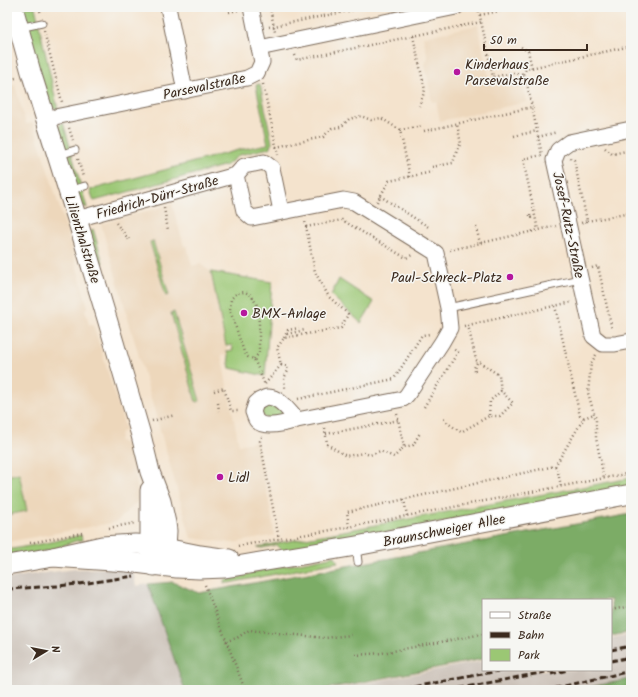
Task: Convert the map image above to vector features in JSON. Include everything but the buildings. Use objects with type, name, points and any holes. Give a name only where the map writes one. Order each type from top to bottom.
[{"type":"street","name":"Lilienthalstraße","points":[[13,7],[57,156],[76,188],[77,219],[124,376],[150,472],[151,509],[158,547],[154,566]]},
{"type":"street","points":[[168,7],[185,90]]},
{"type":"street","name":"Parsevalstraße","points":[[45,119],[247,78],[257,73],[262,62],[251,7]]},
{"type":"street","points":[[259,48],[456,7]]},
{"type":"street","points":[[558,150],[569,142],[631,129]]},
{"type":"street","name":"Josef-Rutz-Straße","points":[[558,150],[554,160],[593,336],[609,344]]},
{"type":"street","name":"Friedrich-Dürr-Straße","points":[[77,219],[236,175],[244,166],[264,162],[272,168],[279,212]]},
{"type":"street","name":"Friedrich-Dürr-Straße","points":[[236,175],[244,211],[252,218],[343,200],[354,202],[436,253]]},
{"type":"street","points":[[297,420],[284,404],[273,397],[264,397],[256,403],[253,412],[257,421],[266,426],[290,422],[394,400],[403,398],[407,395],[450,328],[448,308],[436,253]]},
{"type":"street","points":[[609,344],[631,341]]},
{"type":"street","name":"Braunschweiger Allee","points":[[53,557],[199,569],[225,568],[256,562],[357,554],[630,502]]},
{"type":"street","name":"Braunschweiger Allee","points":[[53,557],[102,546],[136,544],[200,555],[256,562]]},
{"type":"street","points":[[7,565],[53,557]]},
{"type":"lane","points":[[19,28],[42,23]]},
{"type":"lane","points":[[57,156],[75,150]]},
{"type":"lane","points":[[448,308],[579,275]]},
{"type":"path","points":[[39,7],[66,115]]},
{"type":"path","points":[[270,7],[278,44],[290,56],[296,55],[297,60],[481,22]]},
{"type":"path","points":[[256,30],[368,7]]},
{"type":"path","points":[[478,7],[493,77],[513,73],[522,74]]},
{"type":"path","points":[[480,15],[519,7]]},
{"type":"path","points":[[414,36],[424,90],[419,106]]},
{"type":"path","points":[[522,74],[526,69],[631,46]]},
{"type":"path","points":[[521,47],[528,52],[532,68]]},
{"type":"path","points":[[257,73],[263,84],[278,158]]},
{"type":"path","points":[[522,74],[527,84],[542,155],[521,159],[538,230]]},
{"type":"path","points":[[424,131],[532,107]]},
{"type":"path","points":[[276,147],[323,137],[332,128],[341,127],[349,119],[361,116],[372,120],[381,118],[400,130],[423,126]]},
{"type":"path","points":[[432,167],[453,163],[458,148],[461,144],[457,124]]},
{"type":"path","points":[[400,130],[410,177]]},
{"type":"path","points":[[514,136],[537,131]]},
{"type":"path","points":[[558,150],[574,160],[587,221]]},
{"type":"path","points":[[371,213],[389,181],[432,172]]},
{"type":"path","points":[[161,196],[168,230]]},
{"type":"path","points":[[380,196],[430,228]]},
{"type":"path","points":[[284,338],[341,328],[348,314],[329,297],[315,272],[302,207]]},
{"type":"path","points":[[107,211],[130,241]]},
{"type":"path","points":[[436,253],[538,230],[631,213]]},
{"type":"path","points":[[530,215],[530,218],[535,217]]},
{"type":"path","points":[[306,227],[342,220],[406,258],[414,254],[421,244]]},
{"type":"path","points":[[476,227],[480,243]]},
{"type":"path","points":[[579,275],[598,266],[609,344],[591,362],[588,394],[596,420],[596,438],[604,478]]},
{"type":"path","points":[[254,359],[259,353],[259,323],[257,305],[251,295],[245,292],[237,293],[231,300],[230,310],[244,352],[248,357],[254,359],[265,384],[281,365]]},
{"type":"path","points":[[450,328],[585,300]]},
{"type":"path","points":[[555,306],[580,416],[584,418]]},
{"type":"path","points":[[444,419],[461,432],[489,416],[500,416],[513,403],[501,391],[499,375],[476,360],[468,325]]},
{"type":"path","points":[[281,365],[278,348],[288,330],[299,328]]},
{"type":"path","points":[[287,334],[305,330]]},
{"type":"path","points":[[284,404],[295,400],[394,379],[422,335],[430,334],[458,352],[424,407]]},
{"type":"path","points":[[475,371],[474,368],[478,361]]},
{"type":"path","points":[[281,365],[287,366],[288,371],[284,378],[286,393],[284,404]]},
{"type":"path","points":[[214,391],[224,388],[229,411],[253,412]]},
{"type":"path","points":[[489,416],[490,401],[501,391]]},
{"type":"path","points":[[394,400],[404,447]]},
{"type":"path","points":[[218,403],[219,411]]},
{"type":"path","points":[[349,527],[347,512],[556,466],[584,418],[594,414]]},
{"type":"path","points":[[157,420],[175,415]]},
{"type":"path","points":[[322,415],[327,444],[346,456],[364,453],[370,455],[380,451],[394,457],[404,447],[413,445],[420,433]]},
{"type":"path","points":[[326,434],[398,420]]},
{"type":"path","points":[[266,426],[260,441],[279,539]]},
{"type":"path","points":[[556,466],[561,486]]},
{"type":"path","points":[[233,547],[349,527],[631,473]]},
{"type":"path","points":[[404,499],[407,516]]},
{"type":"path","points":[[630,502],[631,552]]},
{"type":"path","points":[[205,585],[246,690]]},
{"type":"path","points":[[612,610],[631,606]]},
{"type":"path","points":[[226,641],[237,638],[248,630],[325,638],[351,635]]},
{"type":"path","points":[[355,655],[382,653],[482,634]]},
{"type":"shaded area","name":"Kinderhaus Parsevalstraße","points":[[478,25],[490,83],[512,79],[523,85],[527,102],[440,121],[436,101],[432,102],[425,64],[428,58],[423,37]]},
{"type":"shaded area","points":[[15,85],[26,124],[33,123],[65,225],[88,307],[85,309],[89,325],[93,324],[126,431],[121,432],[119,441],[129,446],[135,471],[139,500],[116,522],[7,542],[7,87]]},
{"type":"shaded area","points":[[172,204],[184,246],[187,246],[192,266],[200,264],[210,271],[228,356],[221,355],[239,445],[257,441],[275,535],[233,543],[191,538],[101,224]]},
{"type":"shaded area","points":[[113,568],[133,570],[136,586],[148,584],[185,690],[7,690],[7,579],[75,569]]},
{"type":"shaded area","points":[[631,634],[631,679],[575,690],[327,690],[482,661],[482,671],[612,671],[612,638]]},
{"type":"green space","points":[[19,7],[35,7],[58,110],[47,105]]},
{"type":"green space","points":[[260,84],[272,143],[269,148],[239,155],[227,165],[94,201],[90,190],[238,150],[268,144],[256,85]]},
{"type":"green space","points":[[63,122],[87,208],[79,204],[56,132]]},
{"type":"green space","points":[[93,229],[103,263],[98,264],[89,233]]},
{"type":"green space","points":[[153,241],[169,295],[166,296],[150,242]]},
{"type":"green space","name":"BMX-Anlage","points":[[211,272],[272,282],[265,376],[230,368],[227,351],[233,350],[232,345],[226,346]]},
{"type":"green space","points":[[339,279],[374,302],[361,323],[331,295]]},
{"type":"green space","points":[[174,312],[200,401],[196,402],[171,313]]},
{"type":"green space","points":[[264,403],[271,403],[290,416],[267,419],[261,415],[260,409]]},
{"type":"green space","points":[[19,473],[27,511],[7,515],[7,476]]},
{"type":"green space","points":[[631,478],[631,487],[284,552],[277,545],[262,548],[257,547]]},
{"type":"green space","points":[[631,514],[631,632],[612,636],[612,599],[482,599],[482,659],[320,690],[185,690],[148,584],[173,582],[199,593]]},
{"type":"green space","points":[[81,535],[82,540],[75,541],[52,550],[7,558],[7,550]]},
{"type":"green space","points":[[335,556],[338,562],[224,583],[225,580],[259,571]]},
{"type":"green space","points":[[631,679],[631,690],[575,690]]},
{"type":"railway","points":[[7,589],[88,583],[134,576]]},
{"type":"railway","points":[[612,650],[631,646]]},
{"type":"railway","points":[[612,661],[631,657]]},
{"type":"railway","points":[[397,690],[499,671]]},
{"type":"railway","points":[[451,690],[551,671]]},
{"type":"railway","points":[[551,674],[564,671]]},
{"type":"railway","points":[[547,690],[631,671]]},
{"type":"place","name":"Kinderhaus Parsevalstraße","points":[[457,72]]},
{"type":"place","name":"Paul-Schreck-Platz","points":[[510,277]]},
{"type":"place","name":"BMX-Anlage","points":[[244,313]]},
{"type":"place","name":"Lidl","points":[[220,477]]}]
